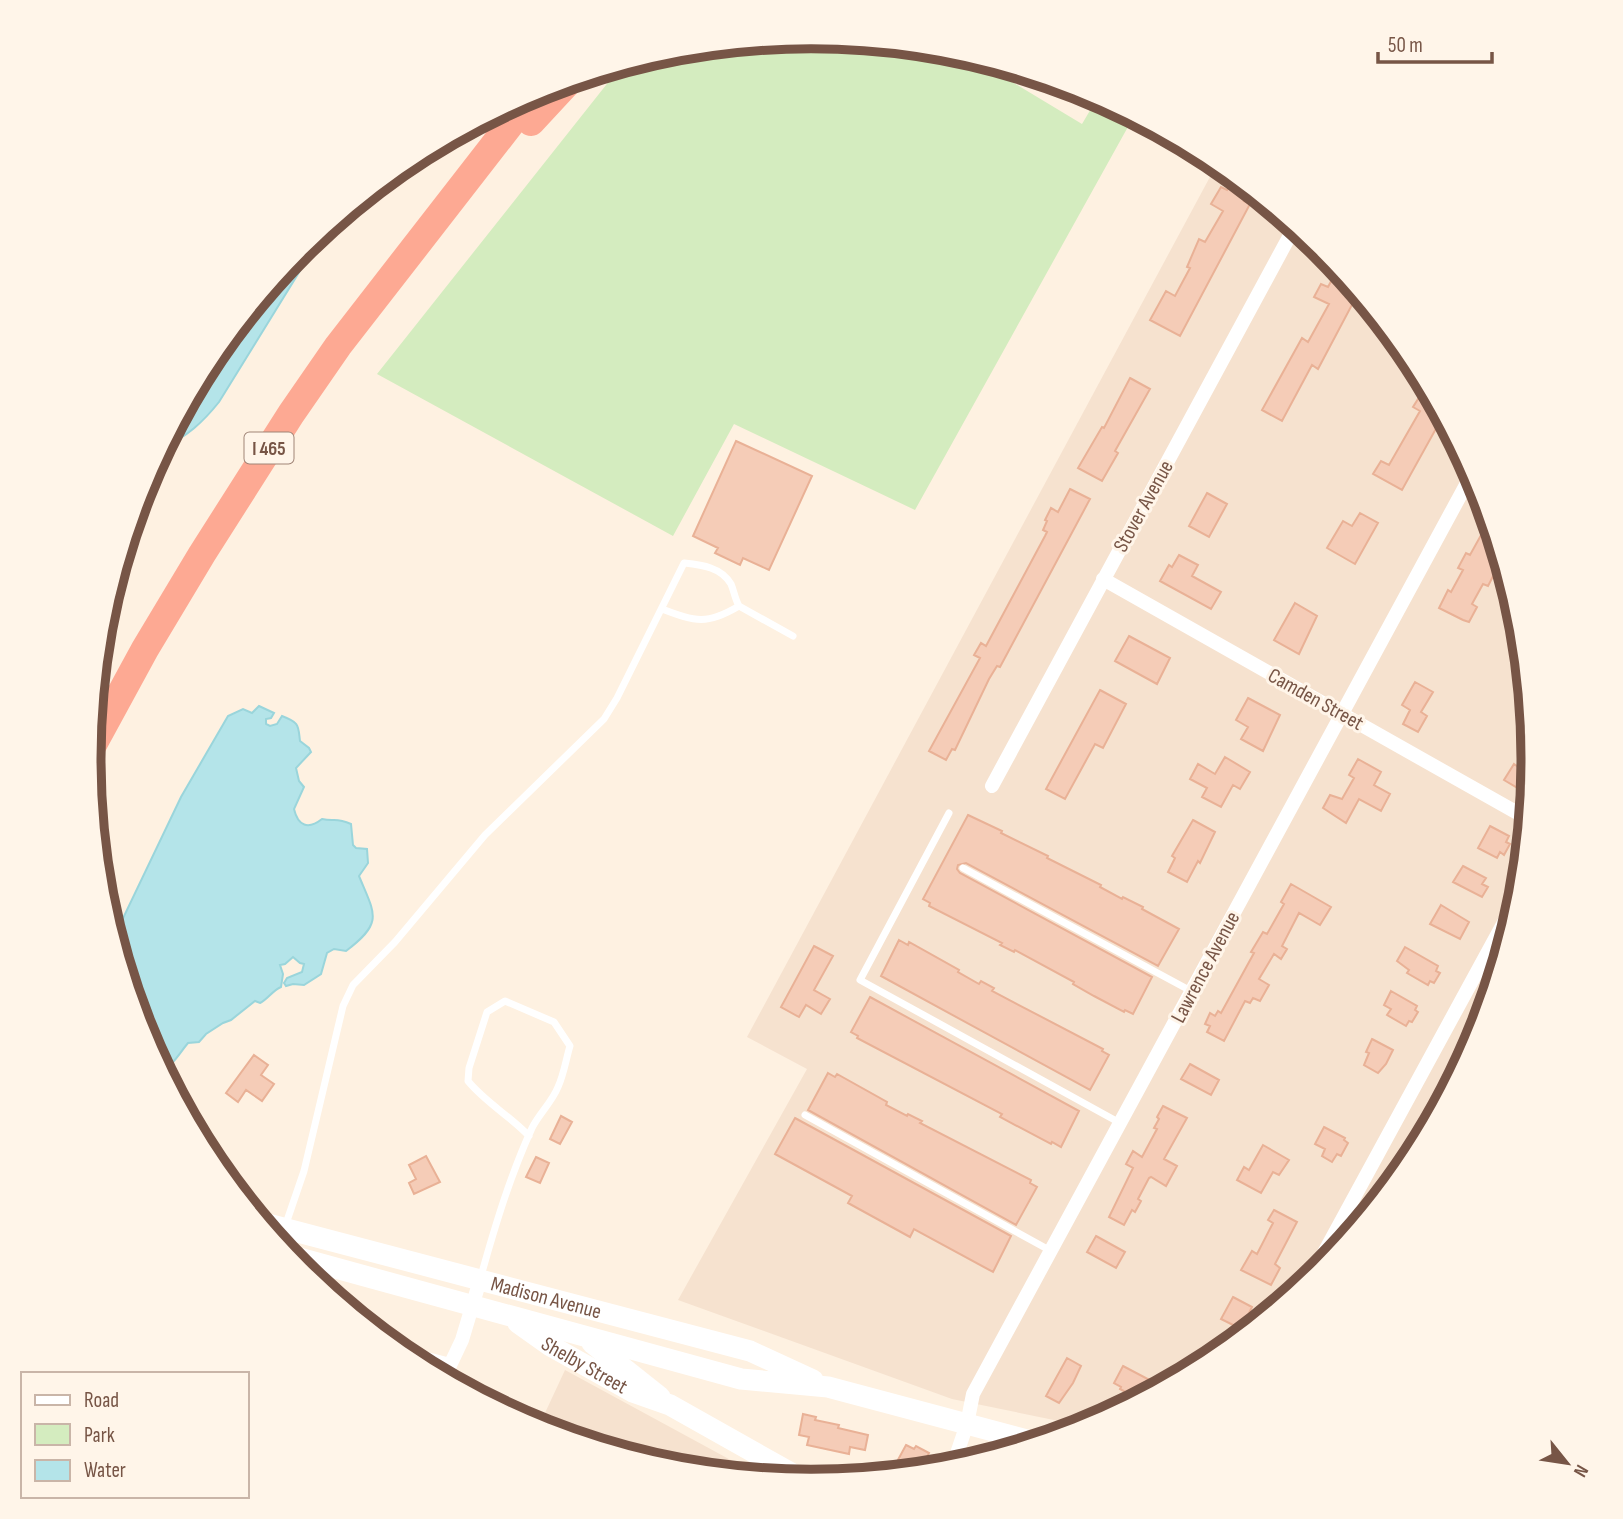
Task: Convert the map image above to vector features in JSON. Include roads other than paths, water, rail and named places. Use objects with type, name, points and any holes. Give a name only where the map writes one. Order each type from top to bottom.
[{"type":"highway","points":[[477,166],[529,124],[553,98]]},
{"type":"highway","name":"I 465","points":[[102,728],[188,578],[291,414],[338,346],[519,112]]},
{"type":"main road","name":"Madison Avenue","points":[[285,1237],[480,1280],[750,1350],[828,1387]]},
{"type":"main road","name":"Madison Avenue","points":[[307,1260],[741,1379],[828,1387],[967,1424],[1004,1443]]},
{"type":"main road","name":"Shelby Street","points":[[524,1291],[546,1305],[670,1405]]},
{"type":"main road","name":"Shelby Street","points":[[506,1315],[549,1345],[623,1386],[670,1405],[783,1469]]},
{"type":"main road","points":[[670,1405],[662,1377],[672,1360]]},
{"type":"street","name":"Stover Avenue","points":[[992,786],[1290,235]]},
{"type":"street","name":"Lawrence Avenue","points":[[957,1455],[973,1394],[1466,484]]},
{"type":"street","name":"Camden Street","points":[[1103,579],[1519,814]]},
{"type":"street","points":[[1326,1249],[1502,927]]},
{"type":"street","points":[[448,1370],[475,1305],[480,1280]]},
{"type":"lane","points":[[283,1234],[304,1171],[343,1006],[353,985],[395,942],[485,835],[604,719],[684,563],[701,565],[723,573],[732,586],[739,606],[793,636]]},
{"type":"lane","points":[[662,609],[700,621],[712,620],[739,606]]},
{"type":"lane","points":[[949,813],[860,980],[1121,1123]]},
{"type":"lane","points":[[962,868],[1192,991]]},
{"type":"lane","points":[[480,1280],[493,1233],[529,1136],[558,1089],[570,1046],[554,1022],[505,1001],[487,1012],[469,1068],[468,1081],[479,1094],[529,1136]]},
{"type":"lane","points":[[806,1115],[1051,1251]]},
{"type":"water","points":[[308,259],[219,402],[176,441],[221,365],[277,291]]},
{"type":"water","points":[[259,706],[274,713],[271,718],[266,719],[266,724],[277,724],[282,716],[295,723],[298,728],[300,741],[311,752],[296,768],[299,781],[304,787],[294,809],[298,819],[304,824],[312,824],[322,819],[351,824],[353,845],[367,849],[368,863],[359,876],[373,917],[366,933],[346,951],[334,949],[327,953],[321,974],[304,985],[286,986],[284,983],[287,978],[302,972],[304,964],[293,957],[280,965],[283,974],[281,987],[260,1003],[255,1001],[231,1020],[206,1034],[199,1042],[188,1043],[170,1065],[139,988],[121,923],[181,797],[228,716],[243,709],[252,713]]}]
